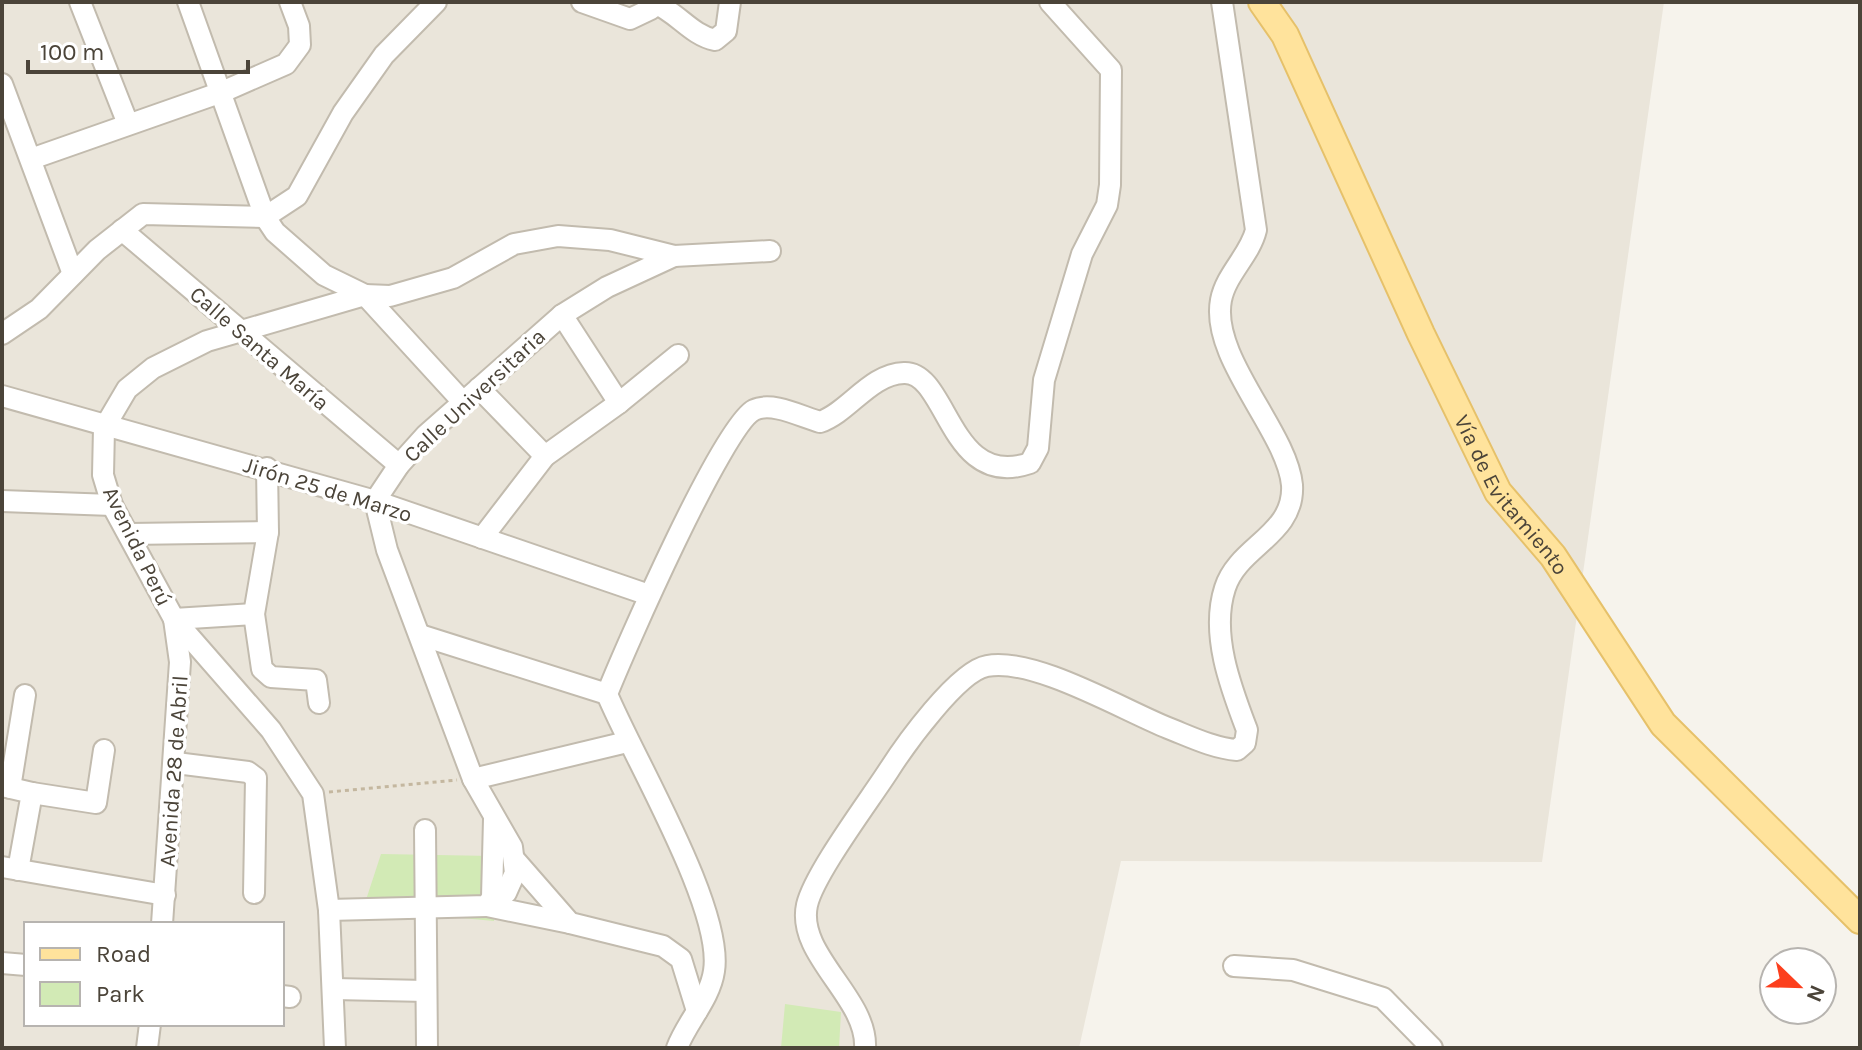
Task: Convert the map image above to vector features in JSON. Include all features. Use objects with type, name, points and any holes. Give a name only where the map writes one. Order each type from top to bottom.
[{"type":"main road","name":"Vía de Evitamiento","points":[[1262,2],[1285,35],[1498,492],[1553,556],[1663,724],[1860,920]]},
{"type":"street","points":[[80,2],[128,124]]},
{"type":"street","points":[[188,2],[265,217],[275,232],[324,275],[365,295],[463,402]]},
{"type":"street","points":[[31,159],[222,92],[292,59],[300,36],[290,2]]},
{"type":"street","points":[[2,334],[39,309],[73,274],[143,214],[265,217],[297,196],[343,113],[384,55],[436,2]]},
{"type":"street","points":[[582,2],[630,19],[651,9],[654,2],[667,8],[703,37],[715,40],[726,31],[730,2]]},
{"type":"street","points":[[677,1048],[714,972],[712,941],[674,831],[627,742],[607,694],[649,595],[703,485],[742,421],[754,410],[769,407],[820,422],[892,375],[906,373],[922,379],[953,429],[986,463],[1002,469],[1030,463],[1038,448],[1044,380],[1082,254],[1107,205],[1110,185],[1111,70],[1050,2]]},
{"type":"street","points":[[865,1048],[863,1024],[819,953],[808,927],[807,906],[819,879],[913,733],[970,673],[987,666],[1034,669],[1222,749],[1237,750],[1245,743],[1247,730],[1222,646],[1224,588],[1289,511],[1292,483],[1269,426],[1250,398],[1222,326],[1225,288],[1253,241],[1256,230],[1222,2]]},
{"type":"street","points":[[2,84],[73,274]]},
{"type":"street","name":"Calle Santa María","points":[[122,230],[399,465]]},
{"type":"street","name":"Avenida Perú","points":[[335,1048],[329,910],[313,794],[271,730],[174,619],[112,505],[103,475],[104,428],[127,389],[153,368],[207,341],[365,295],[390,296],[453,278],[514,244],[558,236],[610,240],[674,256],[770,251]]},
{"type":"street","name":"Calle Universitaria","points":[[375,501],[399,465],[463,402],[562,315],[607,287],[674,256]]},
{"type":"street","points":[[562,315],[619,403]]},
{"type":"street","points":[[482,538],[545,456],[619,403],[678,355]]},
{"type":"street","points":[[479,388],[545,456]]},
{"type":"street","name":"Jirón 25 de Marzo","points":[[2,396],[104,428],[267,468],[375,501],[649,595]]},
{"type":"street","points":[[267,468],[268,532],[254,614],[262,669],[271,677],[316,680],[319,703]]},
{"type":"street","points":[[2,501],[112,505]]},
{"type":"street","points":[[375,501],[387,550],[473,779],[512,847],[515,873],[506,893],[487,906]]},
{"type":"street","points":[[129,534],[268,532]]},
{"type":"street","points":[[174,619],[254,614]]},
{"type":"street","name":"Avenida 28 de Abril","points":[[162,922],[176,763],[180,662],[174,619]]},
{"type":"street","points":[[420,635],[607,694]]},
{"type":"street","points":[[25,695],[6,787],[96,803],[104,750]]},
{"type":"street","points":[[473,779],[627,742]]},
{"type":"street","points":[[176,763],[248,772],[256,778],[254,893]]},
{"type":"street","points":[[32,793],[10,868],[165,895]]},
{"type":"street","points":[[487,906],[492,897],[494,819]]},
{"type":"street","points":[[425,830],[427,1048]]},
{"type":"street","points":[[515,860],[570,923]]},
{"type":"street","points":[[329,910],[487,906],[570,923],[670,949],[681,959],[697,1011]]},
{"type":"street","points":[[2,963],[24,965]]},
{"type":"street","points":[[1234,966],[1293,970],[1383,998],[1432,1048]]},
{"type":"street","points":[[334,989],[426,991]]},
{"type":"street","points":[[147,1048],[150,1026]]},
{"type":"path","points":[[313,794],[473,779]]},
{"type":"shaded area","points":[[2,2],[1664,2],[1542,862],[1121,861],[1079,1048],[2,1048]]},
{"type":"green space","points":[[381,854],[493,856],[494,921],[363,909]]},
{"type":"green space","points":[[785,1004],[841,1012],[839,1048],[781,1048]]}]
